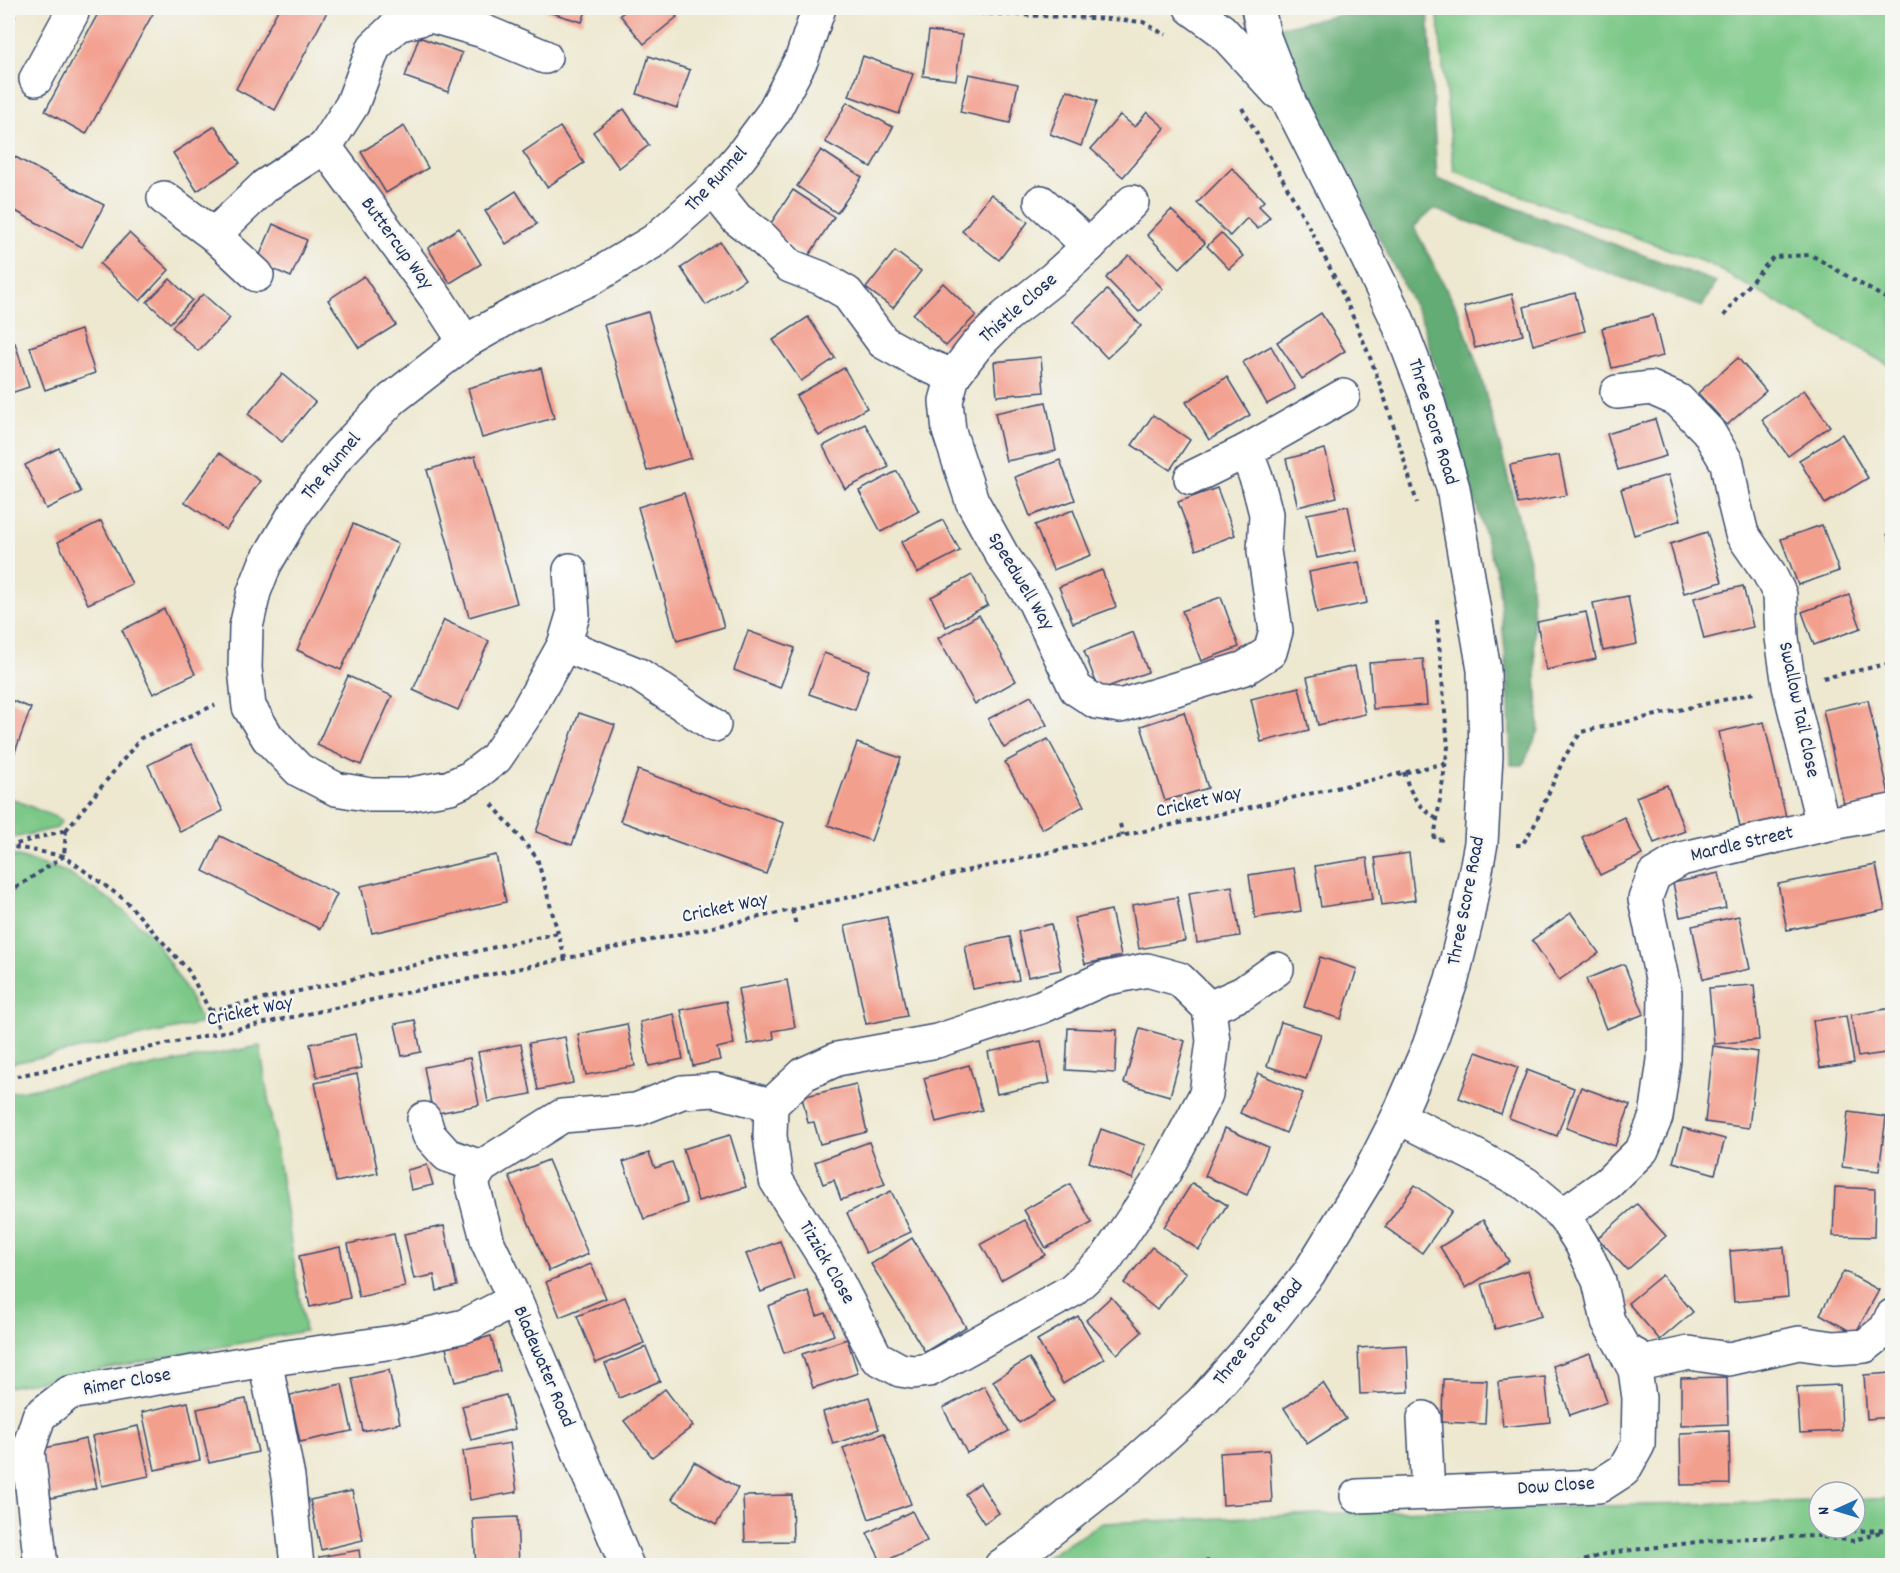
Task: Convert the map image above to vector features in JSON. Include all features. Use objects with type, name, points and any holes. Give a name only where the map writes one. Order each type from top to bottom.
[{"type":"street","name":"The Runnel","points":[[570,570],[573,615],[564,645],[527,712],[496,758],[470,778],[450,786],[406,795],[371,795],[336,789],[300,770],[268,738],[249,707],[245,668],[246,627],[254,592],[265,564],[295,513],[339,454],[392,399],[465,342],[516,313],[592,278],[654,241],[713,189],[741,156],[772,113],[802,58],[819,8]]},
{"type":"street","name":"Three Score Road","points":[[1191,8],[1221,30],[1290,104]]},
{"type":"street","name":"Three Score Road","points":[[1001,1566],[1030,1546],[1131,1466],[1202,1402],[1248,1350],[1309,1273],[1366,1180],[1398,1117],[1429,1046],[1452,979],[1467,918],[1481,843],[1486,756],[1484,670],[1453,488],[1426,395],[1397,319],[1290,104],[1264,37],[1258,8]]},
{"type":"street","points":[[36,79],[69,9]]},
{"type":"street","points":[[214,236],[266,185],[325,147],[352,105],[374,47],[397,25],[430,16],[483,31],[545,57]]},
{"type":"street","name":"Buttercup Way","points":[[325,147],[439,302],[465,342]]},
{"type":"street","points":[[713,189],[737,219],[760,236],[790,266],[821,278],[847,293],[884,342],[921,363],[953,376]]},
{"type":"street","points":[[164,198],[214,236],[257,275]]},
{"type":"street","points":[[1041,202],[1089,246]]},
{"type":"street","name":"Thistle Close","points":[[953,376],[977,345],[1006,316],[1054,278],[1132,202]]},
{"type":"street","name":"Speedwell Way","points":[[953,376],[946,401],[949,431],[972,501],[1002,555],[1034,601],[1076,689],[1096,702],[1120,706],[1245,668],[1270,652],[1276,631],[1264,551],[1266,514],[1246,451]]},
{"type":"street","name":"Swallow Tail Close","points":[[1617,392],[1652,388],[1678,400],[1708,430],[1727,463],[1742,534],[1780,596],[1782,638],[1789,686],[1823,825]]},
{"type":"street","points":[[1191,478],[1246,451],[1343,396]]},
{"type":"street","points":[[564,645],[639,675],[708,721]]},
{"type":"street","name":"Mardle Street","points":[[1563,1215],[1608,1183],[1641,1150],[1656,1117],[1664,1060],[1665,993],[1645,899],[1654,875],[1681,859],[1823,825],[1893,811]]},
{"type":"street","points":[[424,1119],[429,1135],[447,1155],[481,1167],[562,1116],[636,1110],[682,1092],[715,1090],[771,1106],[804,1074],[837,1059],[937,1041],[1041,1007],[1103,979],[1147,970],[1179,979],[1209,1008],[1243,993],[1277,969]]},
{"type":"street","name":"Tizzick Close","points":[[771,1106],[770,1136],[776,1180],[828,1263],[876,1357],[900,1370],[913,1372],[928,1370],[1071,1292],[1106,1259],[1164,1173],[1206,1094],[1214,1041],[1209,1008]]},
{"type":"street","points":[[1398,1117],[1526,1184],[1563,1215],[1582,1245],[1599,1281],[1608,1321],[1624,1349],[1647,1362],[1689,1353],[1729,1359],[1799,1343],[1834,1348],[1865,1346],[1886,1329],[1893,1316]]},
{"type":"street","name":"Bladewater Road","points":[[481,1167],[472,1182],[488,1243],[515,1300],[627,1566]]},
{"type":"street","name":"Rimer Close","points":[[41,1566],[28,1451],[39,1416],[69,1393],[265,1360],[394,1342],[464,1326],[515,1300]]},
{"type":"street","name":"Dow Close","points":[[1357,1496],[1599,1486],[1624,1470],[1638,1445],[1639,1398],[1635,1370],[1624,1349]]},
{"type":"street","points":[[265,1360],[288,1477],[297,1566]]},
{"type":"street","points":[[1424,1418],[1428,1494]]},
{"type":"path","points":[[849,8],[1143,22],[1171,38]]},
{"type":"path","points":[[1088,8],[1088,18]]},
{"type":"path","points":[[1238,101],[1284,182],[1343,297],[1369,356],[1418,506]]},
{"type":"path","points":[[1724,316],[1773,257],[1811,255],[1893,302]]},
{"type":"path","points":[[1434,839],[1448,747],[1437,620]]},
{"type":"path","points":[[1522,845],[1534,826],[1565,756],[1581,732],[1893,663]]},
{"type":"path","points":[[64,856],[66,830],[141,738],[211,707],[248,694]]},
{"type":"path","name":"Cricket Way","points":[[8,1078],[792,910],[1446,763]]},
{"type":"path","points":[[1404,772],[1413,798],[1424,811],[1438,820]]},
{"type":"path","points":[[470,778],[537,858],[565,958]]},
{"type":"path","points":[[1120,824],[1123,836]]},
{"type":"path","points":[[8,846],[66,830]]},
{"type":"path","points":[[8,846],[64,856],[125,900],[188,970],[222,1033]]},
{"type":"path","points":[[8,893],[64,856]]},
{"type":"path","points":[[792,910],[796,924]]},
{"type":"path","points":[[210,1011],[558,933]]},
{"type":"path","points":[[1867,1536],[1885,1530]]},
{"type":"path","points":[[1867,1531],[1893,1530]]},
{"type":"path","points":[[1567,1566],[1608,1553],[1722,1539],[1807,1536]]},
{"type":"path","points":[[1197,1566],[1204,1561],[1246,1566]]},
{"type":"green space","points":[[1376,8],[1428,8],[1437,179],[1716,282],[1702,307],[1434,209],[1414,227],[1460,315],[1479,370],[1530,564],[1539,730],[1523,765],[1511,765],[1508,684],[1498,579],[1422,321],[1296,77],[1279,27]]},
{"type":"green space","points":[[1437,8],[1892,8],[1892,367],[1709,264],[1454,171]]},
{"type":"green space","points":[[8,797],[62,820],[57,828],[8,839]]},
{"type":"green space","points":[[8,854],[64,871],[112,901],[152,936],[182,983],[203,1023],[8,1064]]},
{"type":"green space","points":[[260,1046],[305,1331],[8,1387],[8,1093]]},
{"type":"green space","points":[[1892,1498],[1892,1565],[1032,1566],[1102,1523],[1389,1511],[1807,1501],[1807,1540],[1867,1540],[1867,1499]]},
{"type":"building","points":[[101,8],[156,8],[86,134],[45,111]]},
{"type":"building","points":[[279,8],[329,8],[275,110],[236,89]]},
{"type":"building","points":[[546,8],[587,8],[582,22],[545,11]]},
{"type":"building","points":[[630,8],[669,8],[677,17],[644,44],[620,15]]},
{"type":"building","points":[[8,14],[15,17],[8,34]]},
{"type":"building","points":[[929,31],[962,35],[956,80],[923,76]]},
{"type":"building","points":[[419,37],[462,53],[448,92],[405,77]]},
{"type":"building","points":[[649,56],[690,70],[677,108],[637,94]]},
{"type":"building","points":[[863,56],[913,74],[899,114],[849,96]]},
{"type":"building","points":[[969,74],[1018,84],[1010,123],[960,112]]},
{"type":"building","points":[[1067,90],[1097,101],[1081,146],[1050,134]]},
{"type":"building","points":[[847,102],[893,127],[871,167],[825,142]]},
{"type":"building","points":[[624,109],[649,145],[619,168],[593,132]]},
{"type":"building","points":[[1147,112],[1165,128],[1123,177],[1091,149],[1120,115],[1135,127]]},
{"type":"building","points":[[215,126],[240,163],[197,191],[173,153]]},
{"type":"building","points":[[404,126],[428,168],[386,193],[361,152]]},
{"type":"building","points":[[560,127],[584,163],[547,187],[523,152]]},
{"type":"building","points":[[821,150],[862,177],[837,213],[797,186]]},
{"type":"building","points":[[8,153],[104,205],[82,247],[8,207]]},
{"type":"building","points":[[1232,168],[1264,201],[1259,206],[1270,217],[1258,229],[1247,218],[1230,236],[1197,203]]},
{"type":"building","points":[[793,190],[834,217],[808,257],[767,229]]},
{"type":"building","points":[[516,191],[537,224],[506,244],[485,211]]},
{"type":"building","points":[[991,194],[1028,222],[999,260],[962,231]]},
{"type":"building","points":[[1171,210],[1205,243],[1180,268],[1147,235]]},
{"type":"building","points":[[273,224],[307,240],[291,277],[257,262]]},
{"type":"building","points":[[459,228],[481,264],[450,283],[428,248]]},
{"type":"building","points":[[129,233],[169,270],[140,301],[100,264]]},
{"type":"building","points":[[1221,233],[1243,256],[1229,269],[1207,246]]},
{"type":"building","points":[[720,242],[745,279],[706,305],[681,268]]},
{"type":"building","points":[[895,251],[921,271],[893,308],[866,288]]},
{"type":"building","points":[[1129,255],[1163,289],[1139,312],[1106,278]]},
{"type":"building","points":[[364,276],[396,325],[359,348],[328,300]]},
{"type":"building","points":[[170,279],[192,300],[170,323],[147,302]]},
{"type":"building","points":[[943,283],[976,315],[946,346],[913,314]]},
{"type":"building","points":[[1107,290],[1141,326],[1107,358],[1073,322]]},
{"type":"building","points":[[1575,293],[1585,331],[1533,345],[1524,307]]},
{"type":"building","points":[[203,294],[230,318],[198,351],[172,327]]},
{"type":"building","points":[[1512,294],[1523,335],[1475,348],[1464,307]]},
{"type":"building","points":[[648,312],[691,458],[647,471],[604,325]]},
{"type":"building","points":[[1321,313],[1345,351],[1302,379],[1277,342]]},
{"type":"building","points":[[1653,315],[1663,356],[1612,368],[1602,328]]},
{"type":"building","points":[[808,317],[835,358],[801,381],[773,340]]},
{"type":"building","points":[[81,330],[95,373],[45,390],[30,347]]},
{"type":"building","points":[[15,343],[29,387],[8,394],[8,345]]},
{"type":"building","points":[[1271,346],[1295,389],[1267,404],[1243,362]]},
{"type":"building","points":[[1041,357],[1044,392],[997,396],[994,362]]},
{"type":"building","points":[[1738,358],[1766,391],[1727,425],[1698,393]]},
{"type":"building","points":[[541,368],[554,418],[482,438],[468,388]]},
{"type":"building","points":[[844,368],[867,408],[819,436],[796,396]]},
{"type":"building","points":[[282,374],[315,402],[282,442],[248,414]]},
{"type":"building","points":[[1227,377],[1250,415],[1209,440],[1186,402]]},
{"type":"building","points":[[1804,390],[1830,426],[1788,456],[1762,420]]},
{"type":"building","points":[[1046,402],[1056,451],[1006,461],[995,413]]},
{"type":"building","points":[[1153,415],[1190,440],[1170,470],[1132,445]]},
{"type":"building","points":[[1655,419],[1666,456],[1618,470],[1607,434]]},
{"type":"building","points":[[865,424],[889,467],[845,489],[823,446]]},
{"type":"building","points":[[1842,434],[1868,478],[1825,504],[1799,460]]},
{"type":"building","points":[[59,448],[81,492],[46,509],[25,465]]},
{"type":"building","points":[[1325,449],[1337,497],[1298,507],[1286,459]]},
{"type":"building","points":[[219,453],[260,481],[226,530],[185,502]]},
{"type":"building","points":[[1559,455],[1567,495],[1518,504],[1510,465]]},
{"type":"building","points":[[475,456],[517,603],[469,617],[427,470]]},
{"type":"building","points":[[1060,460],[1075,500],[1030,516],[1015,477]]},
{"type":"building","points":[[897,471],[919,511],[881,532],[859,491]]},
{"type":"building","points":[[1668,475],[1681,520],[1634,535],[1621,489]]},
{"type":"building","points":[[1217,488],[1235,535],[1196,550],[1178,502]]},
{"type":"building","points":[[684,493],[724,627],[677,641],[638,507]]},
{"type":"building","points":[[1348,506],[1357,550],[1317,558],[1307,514]]},
{"type":"building","points":[[1073,510],[1091,555],[1053,570],[1035,525]]},
{"type":"building","points":[[943,520],[960,551],[917,573],[901,542]]},
{"type":"building","points":[[101,521],[132,584],[88,604],[58,542]]},
{"type":"building","points":[[353,524],[398,544],[341,670],[297,650]]},
{"type":"building","points":[[1822,525],[1839,571],[1798,585],[1781,539]]},
{"type":"building","points":[[1707,532],[1722,582],[1684,593],[1670,544]]},
{"type":"building","points":[[1892,532],[1892,548],[1887,534]]},
{"type":"building","points":[[1359,562],[1367,603],[1317,613],[1309,572]]},
{"type":"building","points":[[1102,570],[1116,607],[1073,623],[1059,587]]},
{"type":"building","points":[[972,575],[988,605],[946,627],[931,597]]},
{"type":"building","points":[[1743,586],[1753,627],[1704,639],[1694,598]]},
{"type":"building","points":[[1849,595],[1861,628],[1814,645],[1802,612]]},
{"type":"building","points":[[1628,596],[1637,644],[1603,651],[1593,603]]},
{"type":"building","points":[[1221,597],[1239,647],[1201,661],[1182,611]]},
{"type":"building","points":[[164,609],[195,674],[153,694],[122,630]]},
{"type":"building","points":[[1586,612],[1596,659],[1546,670],[1537,622]]},
{"type":"building","points":[[979,615],[1016,681],[975,704],[938,638]]},
{"type":"building","points":[[444,620],[489,641],[458,710],[413,690]]},
{"type":"building","points":[[748,631],[795,648],[780,688],[734,670]]},
{"type":"building","points":[[1133,632],[1148,672],[1099,690],[1084,651]]},
{"type":"building","points":[[824,653],[869,670],[855,710],[809,694]]},
{"type":"building","points":[[1423,659],[1427,705],[1373,709],[1369,663]]},
{"type":"building","points":[[1355,666],[1365,714],[1318,725],[1307,677]]},
{"type":"building","points":[[348,676],[392,696],[361,765],[317,745]]},
{"type":"building","points":[[1299,687],[1309,730],[1261,742],[1251,699]]},
{"type":"building","points":[[1031,696],[1047,725],[1004,748],[988,719]]},
{"type":"building","points":[[8,699],[31,708],[8,771]]},
{"type":"building","points":[[1868,700],[1890,799],[1845,809],[1823,710]]},
{"type":"building","points":[[1184,712],[1208,788],[1165,801],[1141,726]]},
{"type":"building","points":[[579,713],[615,725],[572,845],[536,832]]},
{"type":"building","points":[[1764,722],[1786,817],[1740,827],[1719,732]]},
{"type":"building","points":[[1048,739],[1084,806],[1042,829],[1005,762]]},
{"type":"building","points":[[857,743],[901,758],[871,841],[828,825]]},
{"type":"building","points":[[191,744],[223,811],[180,832],[148,765]]},
{"type":"building","points":[[638,770],[784,823],[766,874],[620,821]]},
{"type":"building","points":[[1667,785],[1685,831],[1654,843],[1636,797]]},
{"type":"building","points":[[1624,817],[1642,855],[1600,875],[1582,837]]},
{"type":"building","points":[[220,836],[337,894],[320,929],[203,871]]},
{"type":"building","points":[[1409,853],[1415,900],[1382,905],[1375,858]]},
{"type":"building","points":[[496,855],[506,902],[372,933],[361,886]]},
{"type":"building","points":[[1367,858],[1373,899],[1321,907],[1315,866]]},
{"type":"building","points":[[1876,865],[1885,910],[1787,930],[1778,884]]},
{"type":"building","points":[[1294,868],[1301,911],[1255,918],[1249,875]]},
{"type":"building","points":[[1719,873],[1726,908],[1680,917],[1673,883]]},
{"type":"building","points":[[1232,886],[1240,936],[1197,943],[1189,893]]},
{"type":"building","points":[[1177,897],[1185,941],[1139,949],[1132,905]]},
{"type":"building","points":[[1111,910],[1121,956],[1085,964],[1074,918]]},
{"type":"building","points":[[1571,913],[1599,953],[1559,980],[1532,940]]},
{"type":"building","points":[[1739,916],[1750,969],[1703,979],[1692,926]]},
{"type":"building","points":[[887,917],[907,1016],[866,1024],[845,926]]},
{"type":"building","points":[[1051,924],[1061,970],[1028,977],[1018,932]]},
{"type":"building","points":[[1010,937],[1019,980],[973,989],[965,946]]},
{"type":"building","points":[[1320,957],[1357,969],[1341,1019],[1304,1007]]},
{"type":"building","points":[[1624,964],[1644,1014],[1606,1029],[1586,979]]},
{"type":"building","points":[[787,980],[795,1027],[773,1031],[774,1039],[748,1044],[738,989]]},
{"type":"building","points":[[1754,985],[1759,1040],[1714,1044],[1709,988]]},
{"type":"building","points":[[726,1001],[734,1044],[717,1048],[720,1060],[693,1066],[681,1010]]},
{"type":"building","points":[[1892,1008],[1892,1052],[1858,1057],[1851,1015]]},
{"type":"building","points":[[674,1014],[683,1059],[649,1066],[640,1022]]},
{"type":"building","points":[[1846,1016],[1854,1063],[1820,1068],[1813,1021]]},
{"type":"building","points":[[415,1020],[421,1052],[402,1056],[395,1024]]},
{"type":"building","points":[[1281,1022],[1321,1034],[1306,1079],[1267,1066]]},
{"type":"building","points":[[627,1024],[635,1066],[586,1075],[578,1034]]},
{"type":"building","points":[[1068,1028],[1117,1030],[1115,1073],[1066,1070]]},
{"type":"building","points":[[1140,1028],[1185,1041],[1170,1096],[1124,1083]]},
{"type":"building","points":[[355,1034],[362,1068],[317,1077],[310,1044]]},
{"type":"building","points":[[565,1037],[573,1083],[538,1090],[529,1043]]},
{"type":"building","points":[[1041,1041],[1050,1083],[997,1094],[988,1052]]},
{"type":"building","points":[[521,1044],[531,1094],[488,1102],[478,1052]]},
{"type":"building","points":[[1713,1046],[1758,1052],[1749,1128],[1705,1122]]},
{"type":"building","points":[[1476,1052],[1518,1067],[1501,1114],[1459,1098]]},
{"type":"building","points":[[470,1058],[479,1105],[433,1114],[424,1067]]},
{"type":"building","points":[[969,1065],[982,1110],[936,1122],[924,1078]]},
{"type":"building","points":[[1527,1070],[1574,1088],[1557,1136],[1509,1118]]},
{"type":"building","points":[[1258,1073],[1303,1093],[1286,1133],[1240,1113]]},
{"type":"building","points":[[357,1074],[378,1173],[336,1182],[315,1083]]},
{"type":"building","points":[[856,1084],[867,1132],[820,1144],[814,1122],[808,1123],[802,1097]]},
{"type":"building","points":[[1581,1087],[1630,1105],[1615,1146],[1566,1128]]},
{"type":"building","points":[[1848,1112],[1886,1117],[1879,1171],[1842,1167]]},
{"type":"building","points":[[1225,1128],[1268,1147],[1247,1195],[1205,1176]]},
{"type":"building","points":[[1683,1128],[1725,1139],[1715,1174],[1673,1162]]},
{"type":"building","points":[[1101,1129],[1145,1145],[1133,1179],[1089,1162]]},
{"type":"building","points":[[730,1135],[746,1187],[698,1201],[683,1149]]},
{"type":"building","points":[[869,1142],[885,1184],[841,1200],[834,1180],[823,1184],[815,1162]]},
{"type":"building","points":[[649,1153],[655,1168],[672,1162],[687,1203],[644,1219],[623,1162]]},
{"type":"building","points":[[548,1160],[588,1254],[549,1271],[509,1176]]},
{"type":"building","points":[[427,1165],[433,1185],[411,1190],[407,1170]]},
{"type":"building","points":[[1192,1183],[1227,1205],[1199,1250],[1164,1227]]},
{"type":"building","points":[[1070,1184],[1092,1223],[1046,1248],[1024,1210]]},
{"type":"building","points":[[1415,1185],[1452,1211],[1422,1253],[1385,1227]]},
{"type":"building","points":[[1835,1187],[1875,1189],[1874,1237],[1833,1236]]},
{"type":"building","points":[[891,1191],[911,1232],[866,1253],[847,1213]]},
{"type":"building","points":[[1637,1204],[1666,1236],[1627,1270],[1598,1238]]},
{"type":"building","points":[[1025,1220],[1045,1255],[1001,1280],[981,1244]]},
{"type":"building","points":[[1483,1220],[1509,1261],[1466,1288],[1440,1247]]},
{"type":"building","points":[[444,1226],[457,1286],[437,1291],[434,1275],[414,1279],[404,1234]]},
{"type":"building","points":[[394,1234],[405,1287],[359,1297],[348,1244]]},
{"type":"building","points":[[912,1238],[966,1327],[925,1352],[871,1264]]},
{"type":"building","points":[[780,1241],[794,1279],[761,1292],[746,1254]]},
{"type":"building","points":[[340,1247],[350,1298],[310,1307],[299,1256]]},
{"type":"building","points":[[1152,1247],[1186,1273],[1157,1310],[1124,1283]]},
{"type":"building","points":[[1784,1247],[1788,1297],[1734,1302],[1730,1251]]},
{"type":"building","points":[[591,1264],[606,1298],[560,1317],[546,1282]]},
{"type":"building","points":[[1528,1270],[1542,1316],[1495,1329],[1482,1284]]},
{"type":"building","points":[[1844,1271],[1879,1290],[1855,1334],[1820,1314]]},
{"type":"building","points":[[1662,1275],[1693,1312],[1660,1340],[1628,1303]]},
{"type":"building","points":[[808,1291],[817,1316],[826,1313],[834,1335],[784,1353],[768,1306]]},
{"type":"building","points":[[625,1297],[644,1343],[596,1363],[577,1316]]},
{"type":"building","points":[[1111,1297],[1142,1332],[1117,1354],[1086,1320]]},
{"type":"building","points":[[1078,1316],[1104,1359],[1063,1384],[1037,1340]]},
{"type":"building","points":[[491,1336],[500,1371],[455,1382],[446,1348]]},
{"type":"building","points":[[847,1339],[858,1373],[813,1388],[802,1354]]},
{"type":"building","points":[[1407,1345],[1409,1392],[1360,1394],[1358,1348]]},
{"type":"building","points":[[646,1347],[660,1381],[619,1398],[605,1364]]},
{"type":"building","points":[[1590,1353],[1607,1402],[1570,1415],[1553,1366]]},
{"type":"building","points":[[1029,1358],[1055,1401],[1019,1423],[993,1381]]},
{"type":"building","points":[[389,1370],[400,1423],[363,1431],[352,1378]]},
{"type":"building","points":[[1892,1373],[1892,1417],[1867,1419],[1864,1375]]},
{"type":"building","points":[[1545,1377],[1550,1422],[1503,1427],[1498,1382]]},
{"type":"building","points":[[1727,1377],[1728,1424],[1681,1426],[1681,1378]]},
{"type":"building","points":[[1443,1379],[1487,1380],[1485,1424],[1442,1422]]},
{"type":"building","points":[[1323,1383],[1346,1419],[1307,1444],[1284,1408]]},
{"type":"building","points":[[342,1384],[352,1431],[300,1442],[290,1395]]},
{"type":"building","points":[[1840,1385],[1842,1431],[1800,1433],[1797,1387]]},
{"type":"building","points":[[984,1386],[1009,1431],[967,1453],[943,1408]]},
{"type":"building","points":[[665,1389],[693,1426],[652,1457],[624,1421]]},
{"type":"building","points":[[506,1395],[515,1429],[471,1440],[462,1406]]},
{"type":"building","points":[[869,1397],[879,1429],[833,1444],[823,1412]]},
{"type":"building","points":[[246,1399],[258,1452],[209,1463],[197,1409]]},
{"type":"building","points":[[188,1402],[200,1460],[155,1470],[142,1412]]},
{"type":"building","points":[[138,1426],[149,1476],[102,1486],[92,1436]]},
{"type":"building","points":[[1729,1431],[1730,1484],[1681,1485],[1680,1433]]},
{"type":"building","points":[[884,1433],[911,1504],[869,1519],[843,1448]]},
{"type":"building","points":[[86,1439],[97,1488],[51,1498],[40,1449]]},
{"type":"building","points":[[510,1443],[517,1492],[470,1500],[463,1451]]},
{"type":"building","points":[[1269,1450],[1272,1502],[1223,1505],[1220,1453]]},
{"type":"building","points":[[694,1462],[738,1488],[716,1525],[672,1499]]},
{"type":"building","points":[[980,1483],[999,1513],[984,1523],[965,1494]]},
{"type":"building","points":[[352,1491],[363,1540],[321,1550],[310,1500]]},
{"type":"building","points":[[792,1495],[793,1541],[745,1542],[743,1496]]},
{"type":"building","points":[[912,1511],[927,1541],[882,1563],[867,1533]]},
{"type":"building","points":[[517,1517],[519,1566],[476,1566],[473,1519]]},
{"type":"building","points":[[359,1550],[361,1566],[321,1566],[319,1557]]}]
